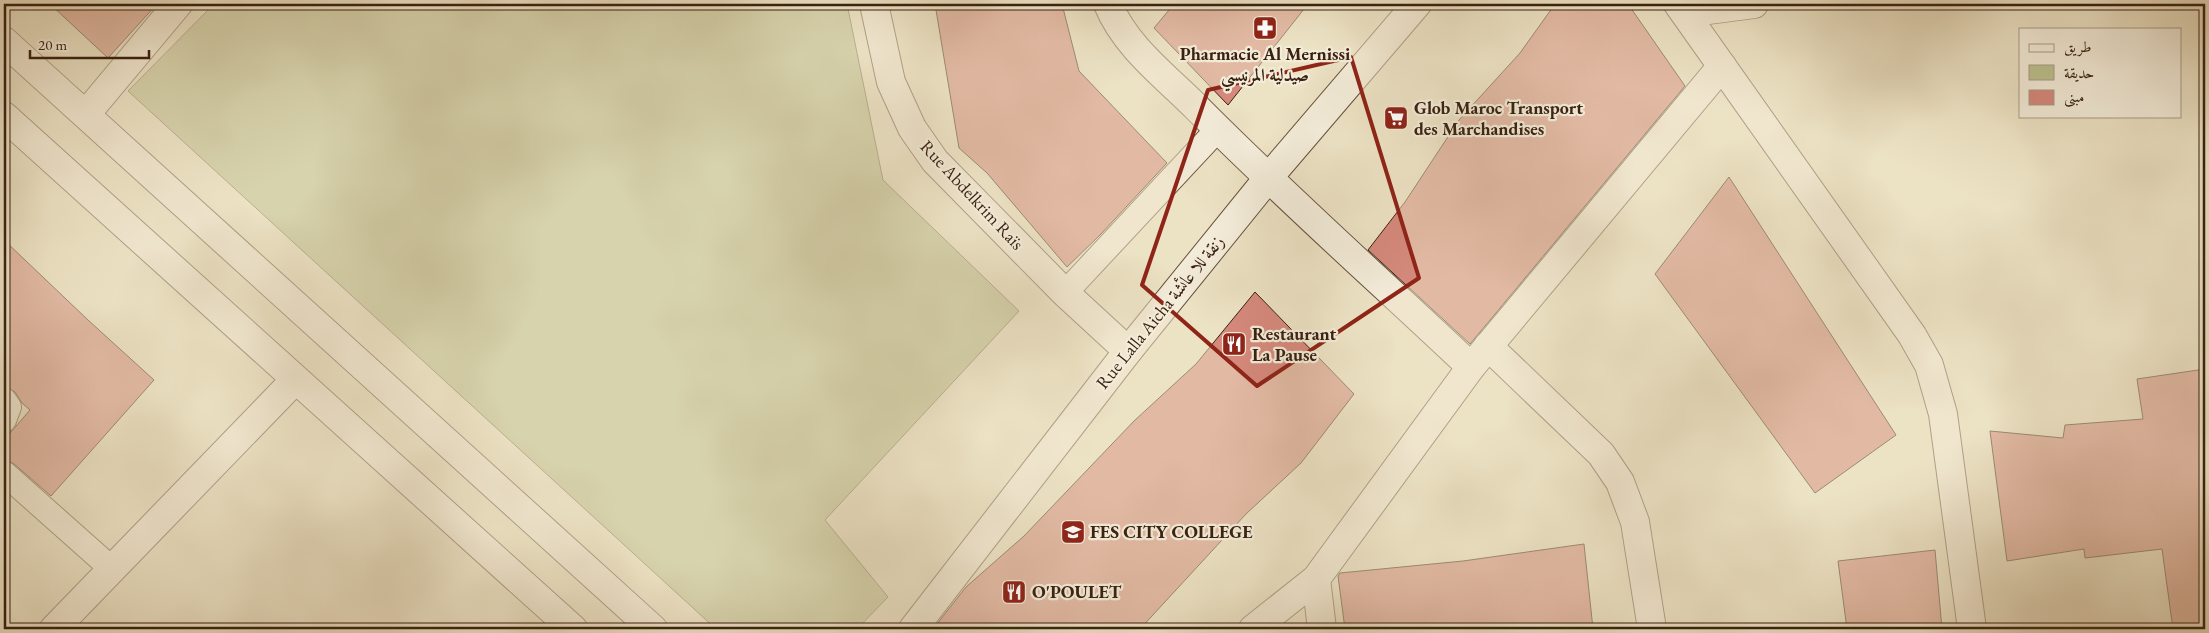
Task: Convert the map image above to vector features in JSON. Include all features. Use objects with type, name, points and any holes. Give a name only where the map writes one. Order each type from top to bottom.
[{"type":"street","points":[[86,114],[178,4]]},
{"type":"street","name":"Rue Abdelkrim Raïs","points":[[874,4],[891,82],[912,128],[935,161],[1065,293],[1128,351]]},
{"type":"street","points":[[1108,4],[1113,16],[1132,44],[1218,129],[1471,366]]},
{"type":"street","name":"Rue Lalla Aicha زنقة للا عائشة","points":[[912,629],[1128,351],[1269,177],[1417,4]]},
{"type":"street","points":[[1681,8],[1754,4]]},
{"type":"street","points":[[1681,8],[1912,335],[1928,365],[1943,414],[1972,629]]},
{"type":"street","points":[[4,41],[653,629]]},
{"type":"street","points":[[1253,629],[1316,579],[1471,366],[1722,66]]},
{"type":"street","points":[[4,116],[573,629]]},
{"type":"street","points":[[1488,346],[1594,447],[1620,482],[1635,522],[1652,629]]},
{"type":"street","points":[[54,629],[295,380]]},
{"type":"street","points":[[1316,579],[1322,629]]},
{"type":"lane","points":[[1065,293],[1218,129]]},
{"type":"lane","points":[[4,400],[9,407],[4,420]]},
{"type":"lane","points":[[4,473],[112,569]]},
{"type":"highlighted area","points":[[1351,57],[1419,278],[1257,386],[1142,285],[1208,90]]},
{"type":"green space","points":[[211,4],[847,4],[883,180],[1019,311],[825,520],[888,597],[857,629],[716,629],[128,91],[211,7]]},
{"type":"building","points":[[50,4],[157,4],[108,58]]},
{"type":"building","points":[[935,4],[1062,4],[1079,71],[1167,163],[1100,235],[1067,267],[987,173],[959,148]]},
{"type":"building","points":[[1174,4],[1308,4],[1228,105],[1154,28]]},
{"type":"building","points":[[1555,4],[1628,4],[1685,86],[1470,344],[1368,250],[1405,202],[1459,120],[1520,53]]},
{"type":"building","points":[[1729,177],[1896,435],[1815,493],[1655,274]]},
{"type":"building","points":[[4,240],[154,380],[51,496],[13,463],[4,460],[4,440],[30,410],[22,403],[15,392],[4,386]]},
{"type":"building","points":[[1255,292],[1354,394],[1301,463],[1246,514],[1140,629],[933,629],[966,587],[1024,536],[1134,421],[1196,364]]},
{"type":"building","points":[[2205,369],[2205,629],[2173,629],[2162,549],[2085,558],[2084,549],[2007,561],[1990,431],[2063,438],[2065,425],[2143,419],[2137,379]]},
{"type":"building","points":[[1584,544],[1593,629],[1345,629],[1338,576],[1340,573],[1463,561]]},
{"type":"building","points":[[1935,550],[1942,629],[1847,629],[1838,561]]},
{"type":"place","name":"Pharmacie Al Mernissi صيدلية المرنيسي","points":[[1265,28]]},
{"type":"place","name":"Glob Maroc Transport des Marchandises","points":[[1396,118]]},
{"type":"place","name":"Restaurant La Pause","points":[[1234,344]]},
{"type":"place","name":"FES CITY COLLEGE","points":[[1073,532]]},
{"type":"place","name":"O'POULET","points":[[1014,592]]}]
